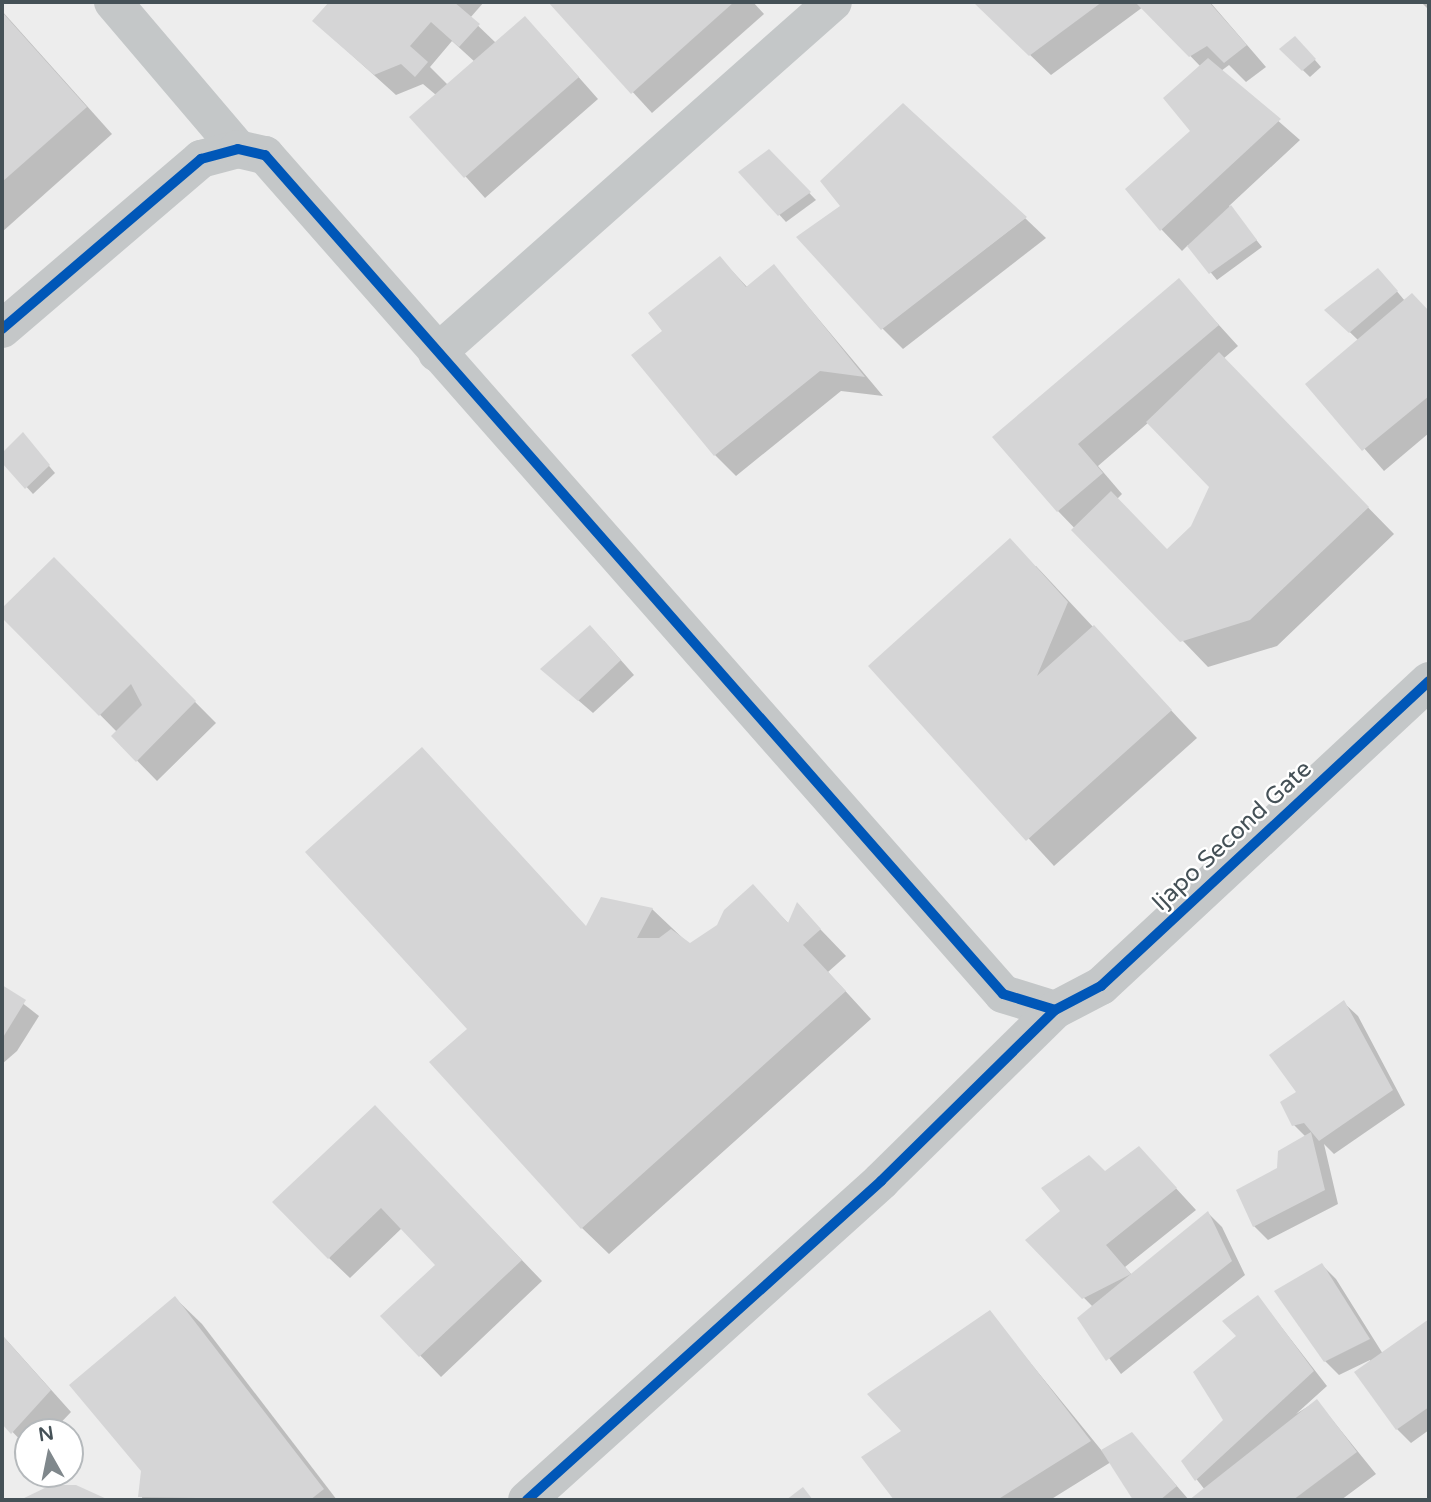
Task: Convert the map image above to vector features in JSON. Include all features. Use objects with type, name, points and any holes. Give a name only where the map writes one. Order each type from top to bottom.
[{"type":"street","points":[[113,2],[238,149]]},
{"type":"street","points":[[437,353],[833,2]]},
{"type":"street","points":[[2,329],[201,159],[238,149],[265,155],[1003,994],[1055,1010]]},
{"type":"street","name":"Ijapo Second Gate","points":[[527,1500],[881,1181],[1055,1010],[1101,986],[1429,681]]},
{"type":"building","points":[[329,2],[454,2],[480,24],[459,47],[431,22],[410,46],[428,62],[415,77],[401,64],[374,75],[312,21]]},
{"type":"building","points":[[548,2],[734,2],[631,94]]},
{"type":"building","points":[[973,2],[1102,2],[1029,56]]},
{"type":"building","points":[[1135,2],[1209,2],[1247,45],[1224,63],[1207,46],[1189,57]]},
{"type":"building","points":[[2,12],[87,107],[2,182]]},
{"type":"building","points":[[525,16],[579,77],[464,178],[409,117]]},
{"type":"building","points":[[1295,36],[1316,59],[1302,71],[1279,49]]},
{"type":"building","points":[[1208,58],[1281,119],[1160,231],[1125,189],[1190,131],[1163,98]]},
{"type":"building","points":[[903,103],[1027,217],[881,330],[796,237],[840,206],[820,181]]},
{"type":"building","points":[[769,149],[811,192],[778,216],[738,172]]},
{"type":"building","points":[[1231,205],[1257,240],[1209,274],[1187,246]]},
{"type":"building","points":[[720,256],[746,287],[774,264],[865,377],[820,371],[714,456],[631,355],[662,331],[648,313]]},
{"type":"building","points":[[1378,268],[1398,291],[1349,333],[1324,310]]},
{"type":"building","points":[[1179,278],[1219,325],[1078,444],[1103,473],[1057,512],[992,437]]},
{"type":"building","points":[[1412,293],[1429,311],[1429,396],[1362,451],[1305,384]]},
{"type":"building","points":[[1219,352],[1369,507],[1250,620],[1180,642],[1071,530],[1111,491],[1167,549],[1191,526],[1209,487],[1146,422]]},
{"type":"building","points":[[23,432],[50,465],[25,489],[2,463],[2,453]]},
{"type":"building","points":[[1010,538],[1068,602],[1037,676],[1094,625],[1172,710],[1026,841],[868,666]]},
{"type":"building","points":[[54,557],[196,701],[136,762],[111,736],[142,705],[131,684],[99,716],[2,618],[2,608]]},
{"type":"building","points":[[590,625],[621,660],[578,701],[540,669]]},
{"type":"building","points":[[422,747],[586,926],[601,897],[653,908],[637,938],[659,938],[671,929],[690,943],[717,925],[724,910],[753,884],[788,923],[797,902],[821,929],[803,945],[846,991],[581,1229],[429,1062],[467,1029],[305,852]]},
{"type":"building","points":[[2,985],[26,1000],[2,1039]]},
{"type":"building","points":[[1344,1000],[1393,1090],[1319,1141],[1304,1123],[1292,1126],[1280,1102],[1296,1092],[1269,1055]]},
{"type":"building","points":[[375,1105],[522,1260],[419,1357],[380,1316],[435,1265],[381,1208],[328,1259],[272,1202]]},
{"type":"building","points":[[1311,1132],[1325,1190],[1253,1227],[1236,1190],[1277,1168],[1278,1151]]},
{"type":"building","points":[[1139,1146],[1177,1188],[1106,1245],[1131,1274],[1082,1299],[1025,1240],[1060,1211],[1041,1188],[1089,1155],[1105,1171]]},
{"type":"building","points":[[1208,1211],[1232,1261],[1106,1361],[1077,1318]]},
{"type":"building","points":[[1322,1263],[1370,1339],[1324,1362],[1274,1291]]},
{"type":"building","points":[[1258,1295],[1314,1371],[1195,1481],[1181,1461],[1223,1420],[1193,1372],[1236,1336],[1222,1321]]},
{"type":"building","points":[[175,1296],[324,1489],[310,1500],[138,1497],[141,1471],[69,1385]]},
{"type":"building","points":[[990,1310],[1091,1441],[997,1500],[894,1500],[861,1457],[901,1431],[867,1394]]},
{"type":"building","points":[[1429,1319],[1429,1407],[1396,1430],[1354,1372]]},
{"type":"building","points":[[2,1335],[51,1390],[26,1418],[14,1418],[14,1431],[11,1434],[2,1424]]},
{"type":"building","points":[[1317,1399],[1357,1452],[1293,1500],[1189,1500]]},
{"type":"building","points":[[1132,1432],[1177,1486],[1160,1500],[1133,1500],[1101,1450]]},
{"type":"building","points":[[803,1487],[813,1500],[786,1500]]},
{"type":"building","points":[[45,1488],[83,1488],[109,1500],[20,1500]]},
{"type":"cycle path","points":[[2,329],[201,159],[238,149],[265,155],[1003,994],[1055,1010]]},
{"type":"cycle path","points":[[527,1500],[881,1181],[1055,1010],[1101,986],[1429,681]]}]
